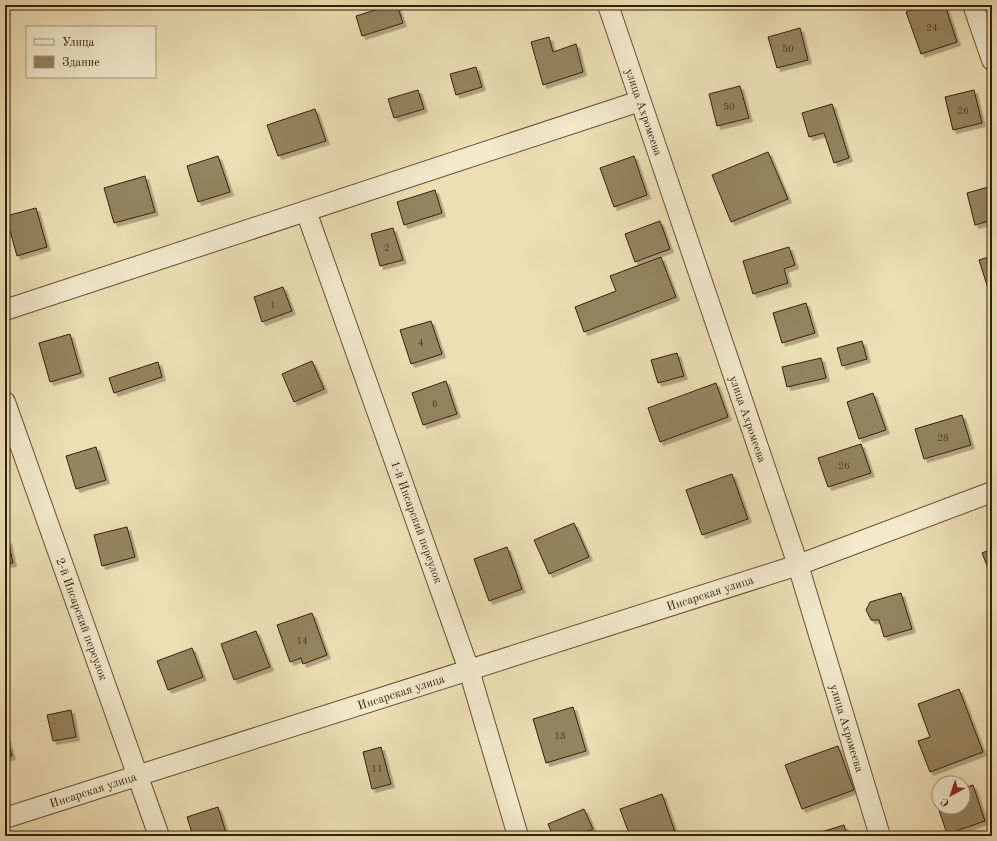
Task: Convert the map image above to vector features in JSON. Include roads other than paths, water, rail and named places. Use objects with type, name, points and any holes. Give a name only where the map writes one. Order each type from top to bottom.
[{"type":"street","name":"улица Ахромеева","points":[[608,5],[798,565],[880,836]]},
{"type":"street","points":[[973,5],[992,60]]},
{"type":"street","points":[[5,310],[640,101]]},
{"type":"street","name":"1-й Инсарский переулок","points":[[306,211],[469,670],[518,836]]},
{"type":"street","name":"2-й Инсарский переулок","points":[[5,402],[159,836]]},
{"type":"street","name":"Инсарская улица","points":[[5,818],[798,565],[992,492]]}]
